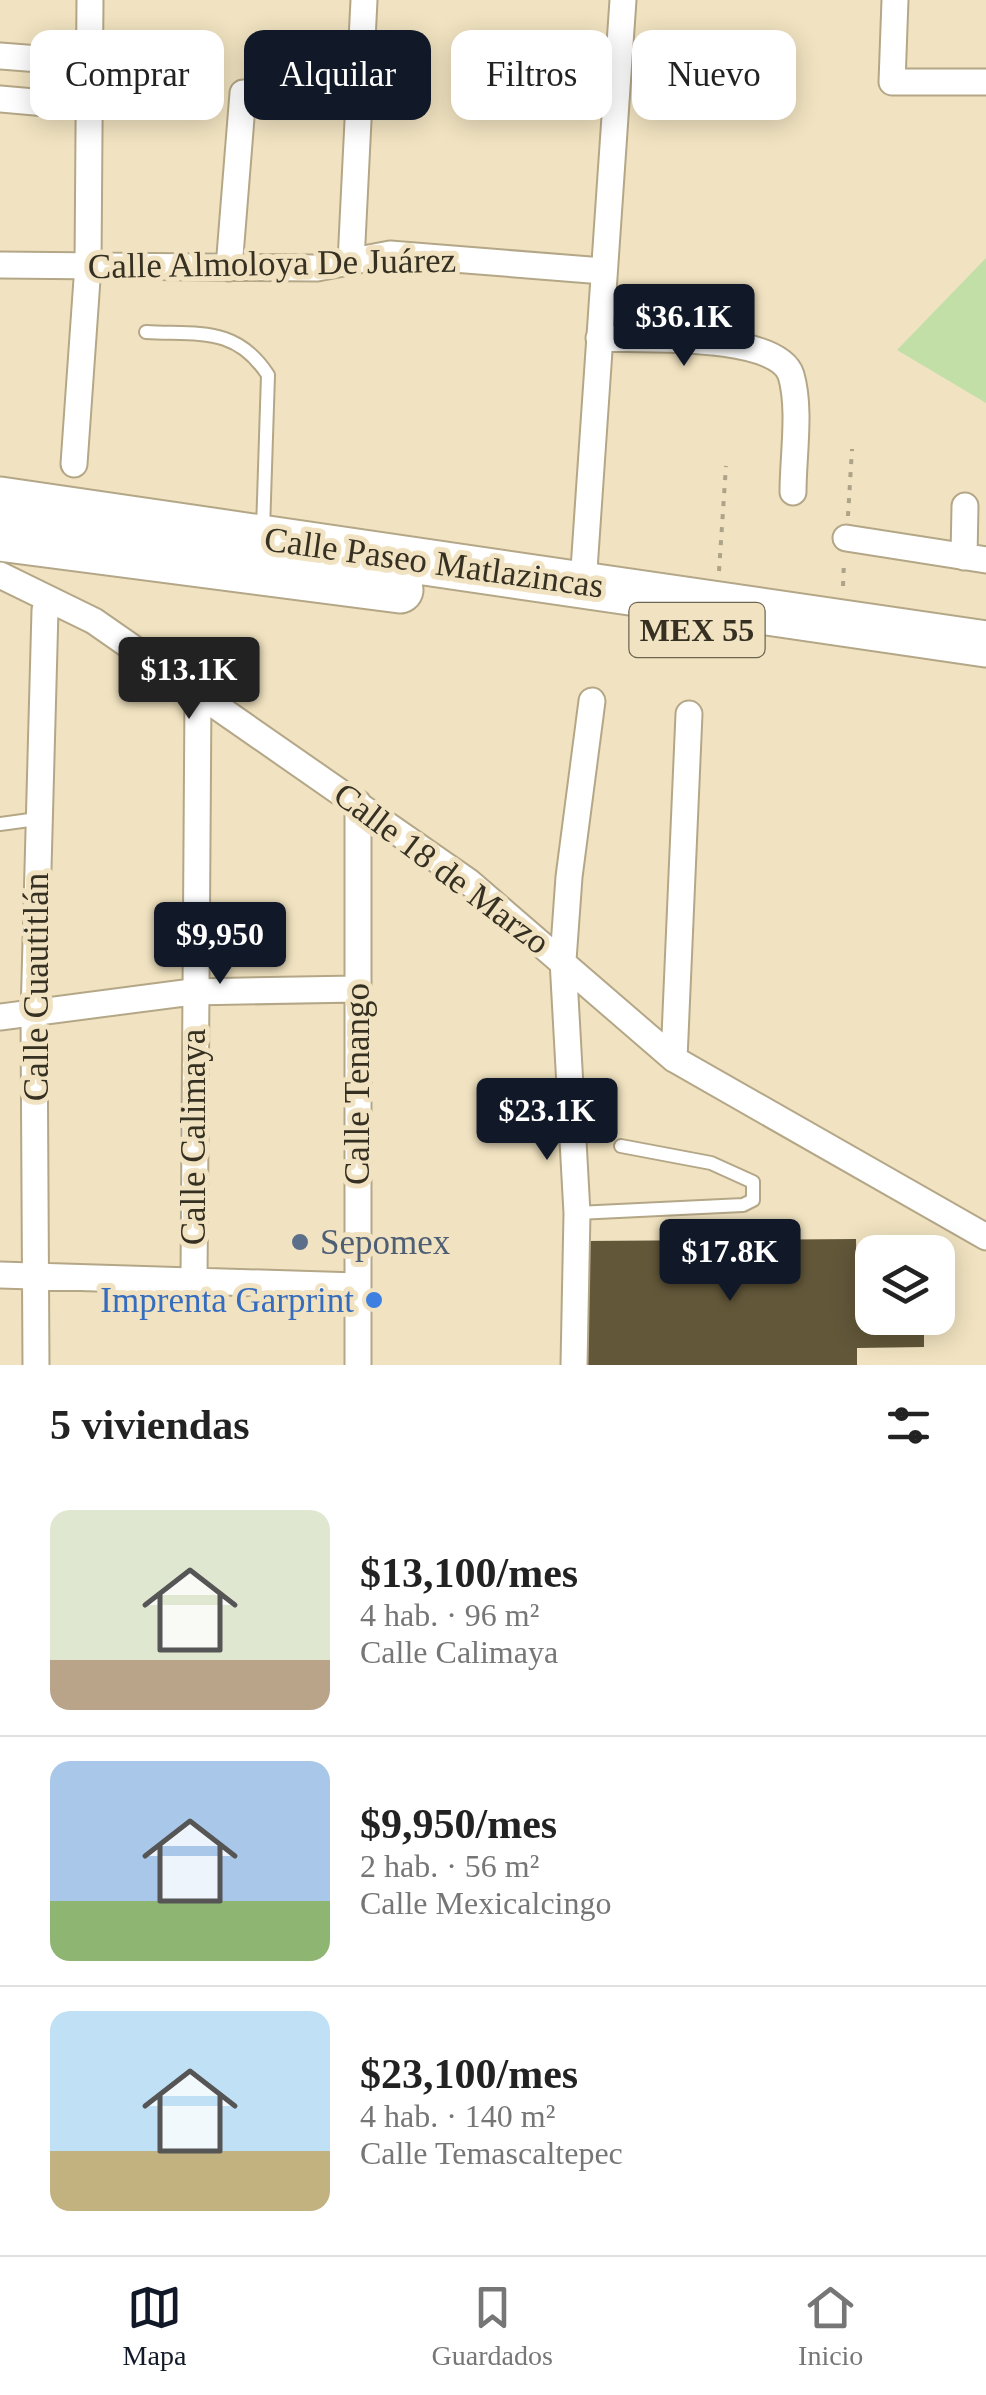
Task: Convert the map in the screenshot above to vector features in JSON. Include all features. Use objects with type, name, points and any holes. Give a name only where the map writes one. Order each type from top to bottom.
[{"type":"highway","name":"Calle Paseo Matlazincas","points":[[0,500],[986,644]]},
{"type":"highway","name":"Calle Paseo Matlazincas","points":[[21,541],[174,557],[986,672]]},
{"type":"street","points":[[90,0],[90,30]]},
{"type":"street","points":[[351,262],[364,0]]},
{"type":"street","points":[[584,584],[624,0]]},
{"type":"street","points":[[896,0],[891,74],[896,84],[986,82]]},
{"type":"street","points":[[0,56],[30,58]]},
{"type":"street","points":[[229,268],[243,93]]},
{"type":"street","points":[[0,100],[30,103]]},
{"type":"street","points":[[74,464],[88,265],[91,120]]},
{"type":"street","name":"Calle Almoloya De Juárez","points":[[0,265],[318,268],[390,254],[603,271]]},
{"type":"street","points":[[599,338],[736,345],[764,351],[784,364],[792,383],[793,492]]},
{"type":"street","points":[[846,538],[975,558],[966,506]]},
{"type":"street","points":[[21,541],[32,555],[31,565],[46,603]]},
{"type":"street","name":"Calle 18 de Marzo","points":[[0,575],[46,603],[94,620],[358,803],[506,910],[674,1059],[986,1237]]},
{"type":"street","name":"Calle Cuautitlán","points":[[36,1365],[34,1016],[46,603]]},
{"type":"street","name":"Calle Calimaya","points":[[194,1280],[192,992],[198,694]]},
{"type":"street","points":[[574,1365],[576,1212],[563,960],[569,877],[592,700]]},
{"type":"street","points":[[674,1059],[689,714]]},
{"type":"street","name":"Calle Tenango","points":[[358,803],[358,1365]]},
{"type":"street","points":[[0,1017],[34,1016],[192,992],[356,989]]},
{"type":"street","points":[[0,1275],[356,1286]]},
{"type":"lane","points":[[146,332],[215,335],[237,341],[254,354],[268,375],[263,538]]},
{"type":"lane","points":[[0,824],[37,820]]},
{"type":"lane","points":[[576,1212],[743,1205],[752,1200],[753,1182],[734,1171],[682,1156],[621,1146]]},
{"type":"path","points":[[717,604],[726,466]]},
{"type":"green space","points":[[986,258],[986,403],[897,350]]},
{"type":"building","points":[[855,1239],[855,1335],[924,1335],[924,1347],[857,1348],[857,1365],[583,1365],[583,1241]]},
{"type":"place","name":"Sepomex","points":[[300,1242]]},
{"type":"place","name":"Imprenta Garprint","points":[[374,1300]]}]
